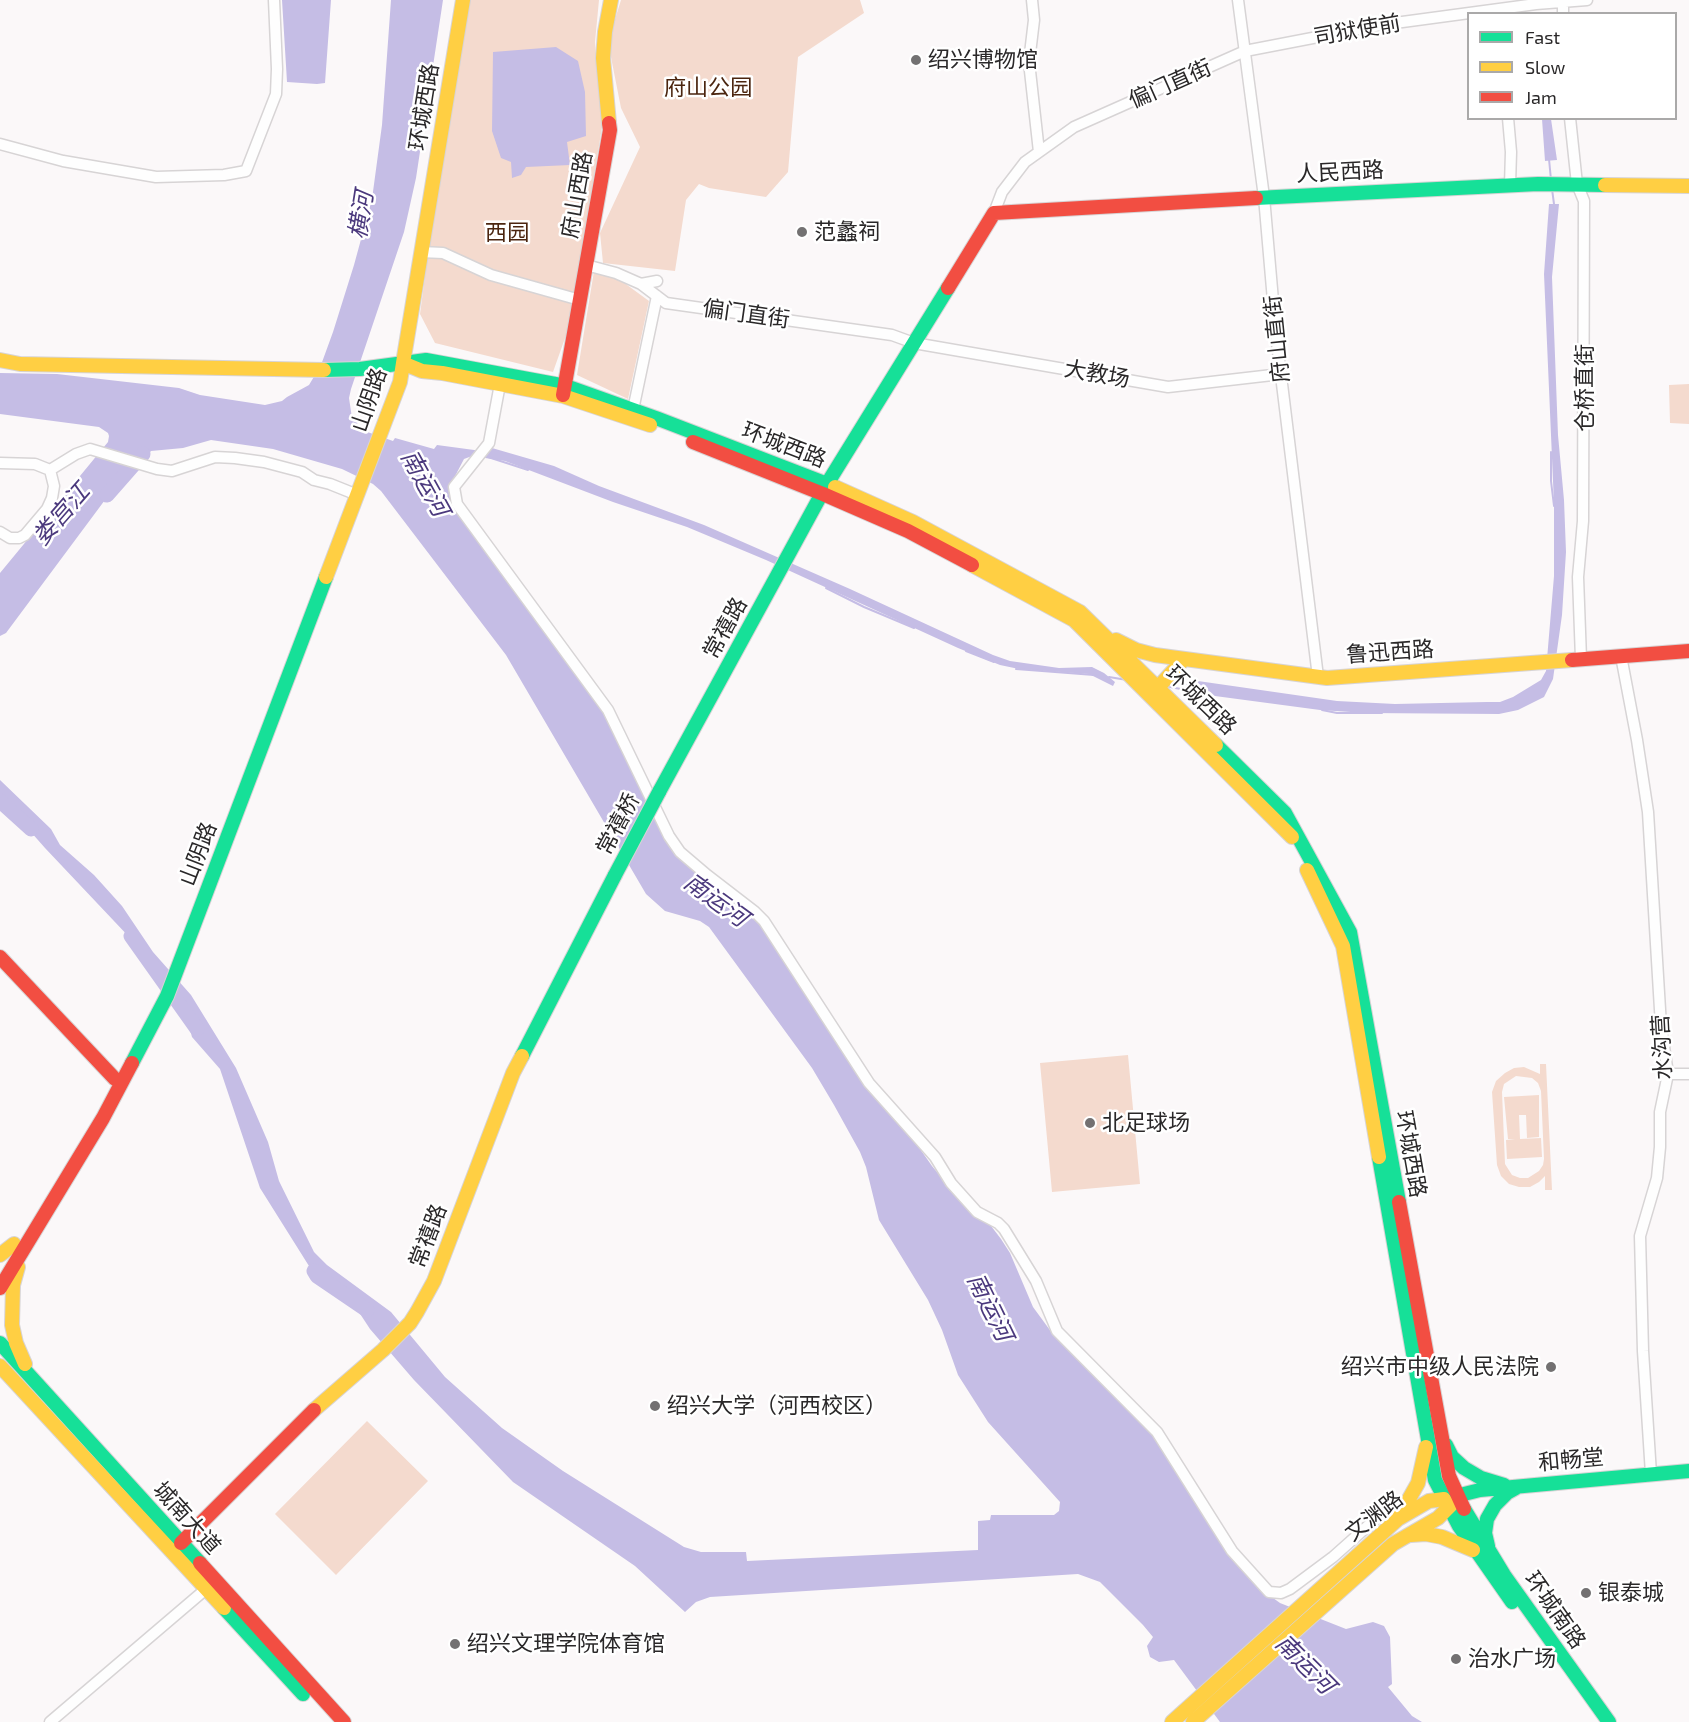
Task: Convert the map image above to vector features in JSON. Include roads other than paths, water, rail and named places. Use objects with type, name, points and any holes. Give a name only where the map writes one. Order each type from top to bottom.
[{"type":"main road","name":"环城西路","points":[[403,363],[463,0]]},
{"type":"main road","name":"府山西路","points":[[564,391],[610,130],[603,58],[611,0]]},
{"type":"main road","name":"人民西路","points":[[994,213],[1510,185],[1689,186]]},
{"type":"main road","name":"常禧路","points":[[659,792],[825,489],[994,213]]},
{"type":"main road","points":[[0,360],[20,364],[316,370],[360,369],[403,363]]},
{"type":"main road","name":"环城西路","points":[[403,363],[426,360],[564,391],[633,410],[825,489],[908,531],[1074,621],[1124,668],[1166,702],[1291,834],[1343,946],[1433,1426],[1435,1480],[1464,1523]]},
{"type":"main road","name":"环城西路","points":[[403,363],[422,371],[500,384],[564,391],[913,522],[1080,612],[1140,671],[1154,691]]},
{"type":"main road","name":"山阴路","points":[[0,1266],[20,1245],[103,1118],[167,985],[377,430],[391,382],[403,363]]},
{"type":"main road","name":"山阴路","points":[[0,1288],[20,1245],[167,985],[350,492],[359,478]]},
{"type":"main road","name":"鲁迅西路","points":[[1101,632],[1136,650],[1184,659],[1318,677],[1689,651]]},
{"type":"main road","points":[[1154,691],[1184,659]]},
{"type":"main road","name":"常禧桥","points":[[615,875],[659,792]]},
{"type":"main road","name":"常禧路","points":[[181,1543],[320,1404],[383,1350],[410,1323],[434,1281],[513,1073],[615,875]]},
{"type":"main road","points":[[0,957],[115,1079]]},
{"type":"main road","points":[[0,1255],[20,1245]]},
{"type":"main road","points":[[20,1245],[13,1285],[12,1324],[23,1360],[36,1384]]},
{"type":"main road","name":"城南大道","points":[[0,1343],[344,1722]]},
{"type":"main road","name":"城南大道","points":[[0,1366],[329,1722]]},
{"type":"main road","points":[[0,1382],[22,1389]]},
{"type":"main road","points":[[1398,1519],[1418,1483],[1433,1426]]},
{"type":"main road","points":[[1433,1426],[1452,1457],[1464,1468],[1497,1484],[1518,1487]]},
{"type":"main road","name":"和畅堂","points":[[1450,1501],[1480,1490],[1689,1471]]},
{"type":"main road","points":[[1492,1556],[1485,1541],[1487,1519],[1501,1499],[1518,1487]]},
{"type":"main road","name":"文渊路","points":[[1172,1722],[1398,1519],[1429,1501],[1450,1501]]},
{"type":"main road","name":"文渊路","points":[[1193,1722],[1393,1544],[1438,1518],[1450,1501]]},
{"type":"main road","name":"环城南路","points":[[1464,1523],[1492,1556],[1609,1722]]},
{"type":"main road","name":"环城南路","points":[[1464,1523],[1476,1552],[1598,1722]]},
{"type":"main road","points":[[1406,1535],[1426,1534],[1442,1537],[1476,1552]]},
{"type":"street","points":[[0,144],[63,160],[156,177],[224,175],[246,171],[276,94],[274,0]]},
{"type":"street","points":[[1032,0],[1034,20],[1029,63],[1039,152]]},
{"type":"street","name":"府山直街","points":[[1238,0],[1264,197],[1281,374],[1318,677]]},
{"type":"street","name":"司狱使前","points":[[1499,12],[1536,4],[1587,0]]},
{"type":"street","name":"司狱使前","points":[[1245,51],[1380,25],[1467,15]]},
{"type":"street","name":"偏门直街","points":[[994,213],[1002,192],[1025,162],[1074,127],[1245,51]]},
{"type":"street","points":[[1508,120],[1511,152],[1510,185]]},
{"type":"street","name":"仓桥直街","points":[[1570,120],[1578,184],[1584,201],[1583,520],[1578,577],[1581,659]]},
{"type":"street","points":[[421,252],[443,253],[490,275],[580,300]]},
{"type":"street","name":"偏门直街","points":[[586,265],[616,273],[641,284],[666,303],[892,335],[914,343]]},
{"type":"street","points":[[641,284],[657,281]]},
{"type":"street","points":[[633,410],[657,296]]},
{"type":"street","name":"大教场","points":[[914,343],[1168,387],[1281,374]]},
{"type":"street","points":[[500,384],[489,443],[454,487],[457,504],[608,710],[669,836],[680,852],[764,921],[869,1083],[934,1157],[951,1183],[977,1212],[1004,1229],[1036,1281],[1057,1331],[1157,1432],[1232,1551],[1269,1592],[1281,1593],[1290,1589],[1333,1557],[1384,1509],[1390,1508],[1398,1519]]},
{"type":"street","points":[[50,470],[83,450],[90,449],[142,465],[172,471],[215,457],[235,458],[264,462],[302,472],[314,480],[350,492]]},
{"type":"street","points":[[0,463],[35,464],[50,470]]},
{"type":"street","points":[[0,532],[19,538],[25,535],[47,509],[54,486],[50,470]]},
{"type":"street","name":"水沟营","points":[[1621,656],[1648,812],[1661,1026],[1668,1074],[1660,1112],[1657,1178],[1640,1236],[1643,1351],[1652,1474]]},
{"type":"street","points":[[1668,1074],[1689,1074]]},
{"type":"street","points":[[50,1722],[206,1589]]},
{"type":"water","points":[[282,0],[331,0],[325,83],[287,82]]},
{"type":"water","name":"南运河","points":[[391,0],[443,0],[416,178],[404,232],[349,398],[352,418],[358,421],[356,428],[393,441],[395,438],[434,449],[437,445],[489,452],[492,448],[554,466],[599,486],[704,525],[993,655],[1010,661],[1059,668],[1092,667],[1115,682],[1113,686],[1089,674],[1019,669],[1000,665],[687,527],[505,461],[472,456],[464,459],[452,482],[451,490],[602,707],[668,834],[752,910],[932,1166],[946,1183],[988,1222],[1001,1239],[1010,1253],[1033,1307],[1055,1337],[1153,1431],[1269,1595],[1280,1603],[1346,1629],[1373,1622],[1384,1626],[1390,1637],[1392,1684],[1388,1687],[1412,1716],[1422,1722],[1220,1722],[1174,1660],[1159,1662],[1150,1657],[1147,1646],[1153,1637],[1143,1625],[1100,1582],[1078,1574],[710,1597],[696,1602],[685,1612],[635,1566],[513,1482],[414,1380],[370,1329],[349,1297],[314,1274],[260,1188],[220,1069],[192,1037],[184,1008],[131,939],[0,797],[0,780],[51,829],[60,845],[94,875],[122,906],[153,952],[191,995],[236,1068],[268,1142],[279,1181],[314,1252],[327,1265],[391,1312],[445,1377],[502,1428],[563,1471],[684,1547],[701,1552],[746,1552],[747,1561],[978,1550],[978,1521],[990,1520],[991,1515],[1054,1515],[1059,1511],[1060,1502],[988,1422],[958,1375],[942,1330],[928,1300],[879,1220],[860,1152],[812,1068],[709,927],[700,921],[665,911],[646,894],[506,655],[381,491],[373,484],[342,469],[273,449],[211,440],[183,448],[151,451],[133,470],[128,469],[6,633],[0,636],[0,573],[108,442],[109,436],[99,427],[0,414],[0,373],[57,374],[179,388],[200,395],[265,405],[282,401],[309,385],[321,365],[333,332],[372,199],[382,125]]},
{"type":"water","points":[[556,47],[578,61],[585,92],[586,136],[567,142],[570,165],[526,167],[521,175],[512,178],[511,162],[501,158],[492,131],[493,52]]},
{"type":"water","points":[[1542,120],[1551,120],[1557,160],[1545,161]]},
{"type":"water","points":[[1549,204],[1559,204],[1552,277],[1558,435],[1566,552],[1562,615],[1553,679],[1544,697],[1518,710],[1499,714],[1366,713],[1320,710],[1185,692],[1186,685],[1191,680],[1337,701],[1395,704],[1500,702],[1541,680],[1546,671],[1554,576],[1554,504],[1544,274]]},
{"type":"waterway","points":[[1549,159],[1551,180]]},
{"type":"waterway","points":[[1552,189],[1554,204]]},
{"type":"waterway","points":[[1551,452],[1554,506]]},
{"type":"waterway","name":"娄宫江","points":[[107,495],[143,454]]},
{"type":"waterway","points":[[488,457],[528,470]]},
{"type":"waterway","points":[[826,588],[914,628]]},
{"type":"waterway","points":[[966,651],[994,662]]},
{"type":"waterway","points":[[1016,669],[1094,675]]},
{"type":"waterway","points":[[1109,677],[1127,680]]},
{"type":"waterway","points":[[1165,686],[1186,690]]},
{"type":"waterway","points":[[1322,710],[1337,713],[1382,713]]},
{"type":"waterway","points":[[0,801],[31,829]]},
{"type":"waterway","points":[[131,936],[197,1029]]},
{"type":"waterway","points":[[314,1271],[317,1276],[367,1310]]},
{"type":"place","name":"绍兴博物馆","points":[[916,60]]},
{"type":"place","name":"范蠡祠","points":[[802,232]]},
{"type":"place","name":"北足球场","points":[[1090,1123]]},
{"type":"place","name":"绍兴市中级人民法院","points":[[1551,1367]]},
{"type":"place","name":"绍兴大学（河西校区）","points":[[655,1406]]},
{"type":"place","name":"银泰城","points":[[1586,1593]]},
{"type":"place","name":"绍兴文理学院体育馆","points":[[455,1644]]},
{"type":"place","name":"治水广场","points":[[1456,1659]]},
{"type":"park label","name":"府山公园","points":[[708,88]]},
{"type":"park label","name":"西园","points":[[507,233]]},
{"type":"water label","name":"横河","points":[[361,215]]}]
